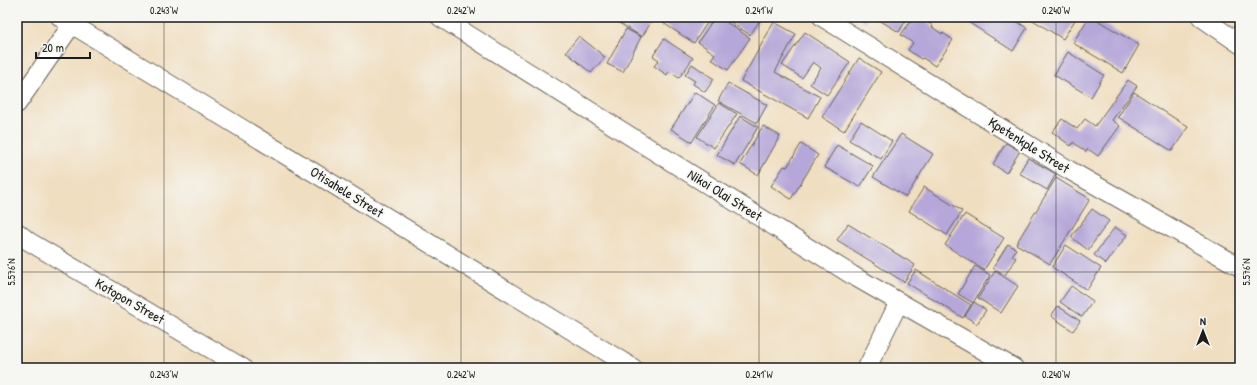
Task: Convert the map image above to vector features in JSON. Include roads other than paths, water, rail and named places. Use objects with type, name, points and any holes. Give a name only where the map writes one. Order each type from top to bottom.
[{"type":"street","name":"Nikoi Olai Street","points":[[440,17],[852,275],[1014,368]]},
{"type":"street","name":"Kpetenkple Street","points":[[822,17],[1069,170],[1240,267]]},
{"type":"street","points":[[1201,17],[1240,44]]},
{"type":"street","points":[[17,104],[70,19]]},
{"type":"street","name":"Otisahele Street","points":[[70,19],[633,368]]},
{"type":"street","name":"Kotopon Street","points":[[17,232],[28,241],[244,368]]},
{"type":"street","points":[[867,368],[899,302]]}]
